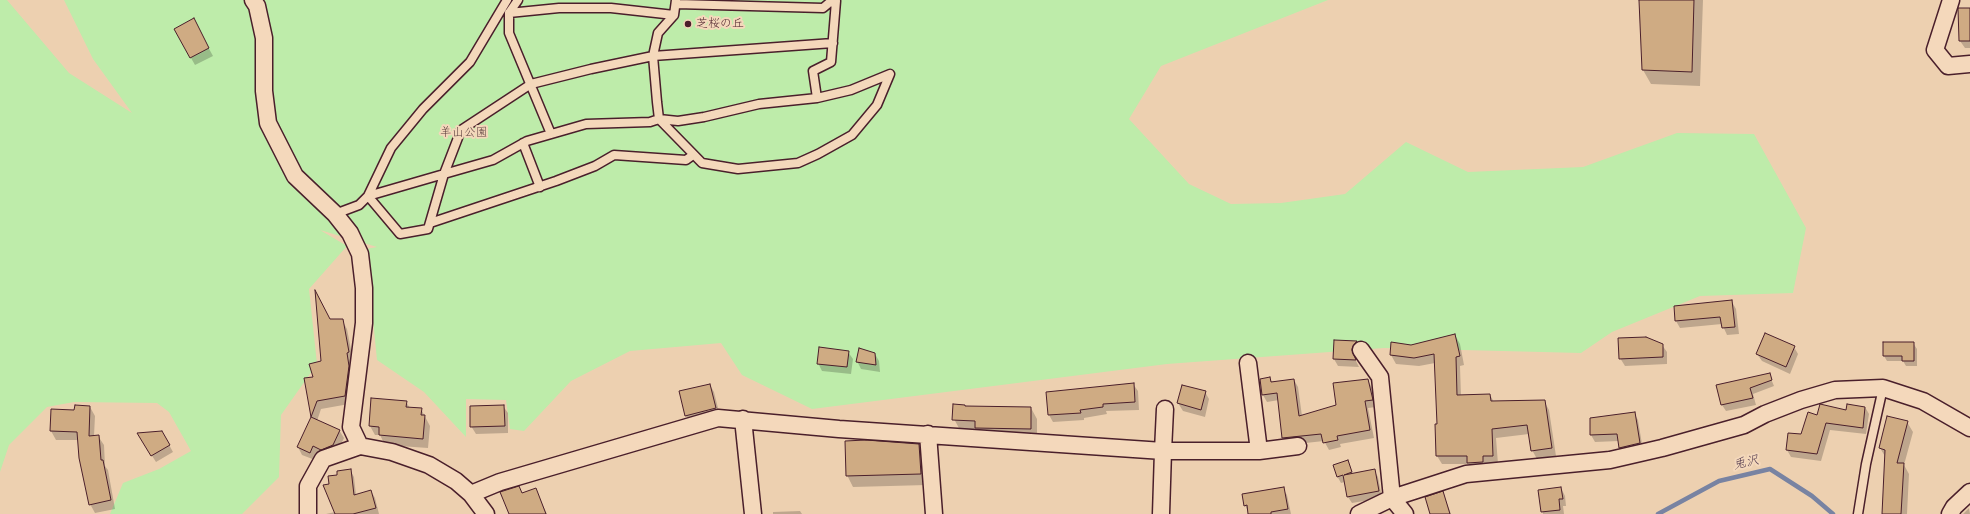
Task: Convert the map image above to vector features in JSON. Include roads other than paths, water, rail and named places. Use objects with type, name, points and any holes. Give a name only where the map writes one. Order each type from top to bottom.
[{"type":"street","points":[[253,0],[257,6],[264,38],[264,91],[268,123],[295,176],[335,214],[350,232],[360,254],[364,288],[364,323],[351,427],[360,446]]},
{"type":"street","points":[[1951,0],[1936,50],[1948,66],[1970,64]]},
{"type":"street","points":[[1361,350],[1380,377],[1392,498],[1405,514]]},
{"type":"street","points":[[1248,363],[1259,451]]},
{"type":"street","points":[[1359,514],[1392,498],[1466,474],[1610,460],[1647,452],[1744,425],[1765,414],[1801,400],[1835,390],[1883,388],[1923,401],[1970,428]]},
{"type":"street","points":[[1161,514],[1165,409]]},
{"type":"street","points":[[471,494],[500,482],[718,418],[743,419],[839,429],[1163,450],[1259,451],[1298,446]]},
{"type":"street","points":[[743,419],[753,514]]},
{"type":"street","points":[[928,434],[934,514]]},
{"type":"street","points":[[308,514],[308,486],[323,459],[360,446],[392,452],[429,465],[456,481],[471,494],[486,514]]},
{"type":"street","points":[[1950,514],[1954,507],[1970,492]]},
{"type":"lane","points":[[335,214],[359,204],[368,196],[391,148],[423,109],[470,62],[507,0]]},
{"type":"lane","points":[[518,0],[509,12],[510,33],[551,134]]},
{"type":"lane","points":[[368,196],[494,160],[523,143],[586,124],[650,122],[659,118],[678,121],[704,117],[759,104],[817,98],[851,90],[890,74],[877,105],[852,135],[798,163],[738,169],[702,163],[659,118],[653,56],[658,33],[674,15],[677,2],[823,8],[829,2],[836,1],[831,62],[813,71],[817,98]]},
{"type":"lane","points":[[509,12],[559,8],[611,8],[674,15]]},
{"type":"lane","points":[[368,196],[400,234],[428,229],[444,174],[461,130],[531,84],[653,56],[833,43]]},
{"type":"lane","points":[[523,143],[540,187]]},
{"type":"lane","points":[[430,224],[540,187],[595,166],[614,155],[686,160],[693,155]]},
{"type":"lane","points":[[1858,514],[1866,464],[1883,388]]},
{"type":"waterway","name":"兎沢","points":[[1658,514],[1719,481],[1770,469],[1812,496],[1833,514]]},
{"type":"place","name":"芝桜の丘","points":[[688,24]]},
{"type":"park label","name":"羊山公園","points":[[464,133]]}]
